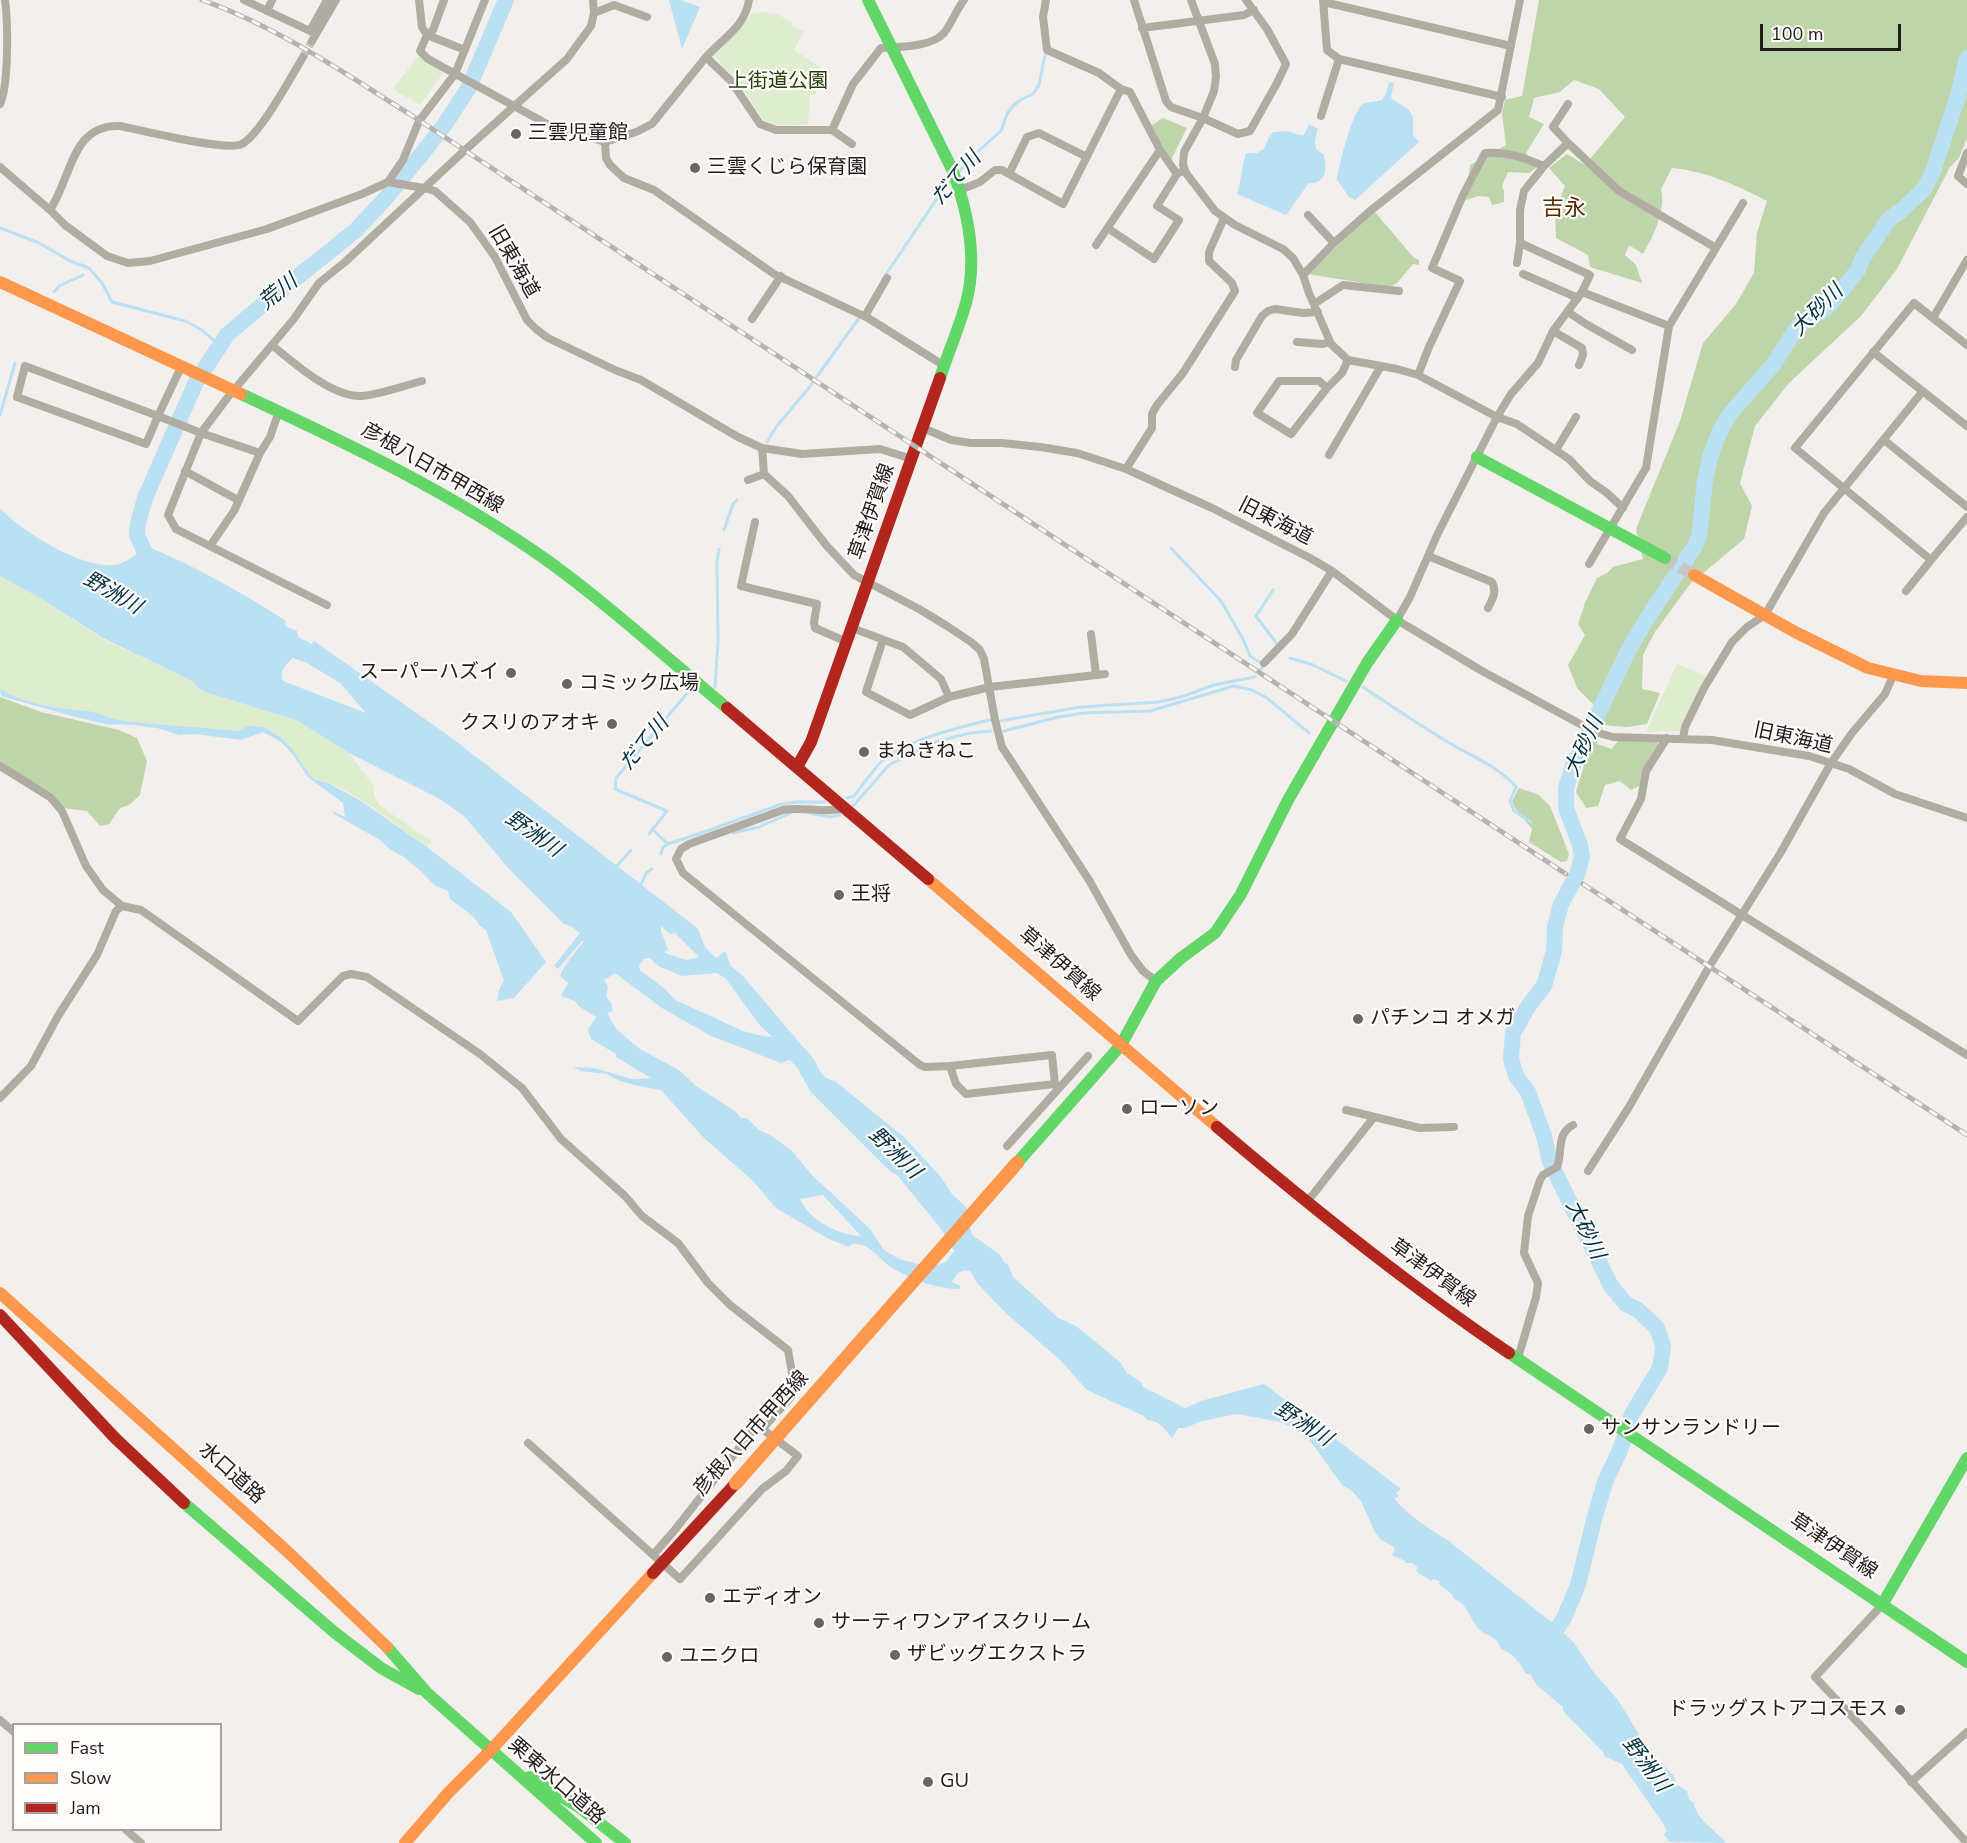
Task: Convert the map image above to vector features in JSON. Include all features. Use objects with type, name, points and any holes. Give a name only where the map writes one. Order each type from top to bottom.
[{"type":"main road","name":"草津伊賀線","points":[[868,0],[956,180],[970,238],[969,283],[966,302],[869,582],[811,741],[797,767],[1121,1045],[1397,1275],[1967,1662]]},
{"type":"main road","name":"彦根八日市甲西線","points":[[0,282],[279,411],[399,470],[476,514],[580,586],[797,767]]},
{"type":"main road","points":[[1477,456],[1665,558]]},
{"type":"main road","points":[[1694,575],[1840,656],[1893,676],[1921,681],[1967,683]]},
{"type":"main road","name":"彦根八日市甲西線","points":[[405,1843],[658,1560],[736,1484],[1073,1101],[1121,1045],[1137,1011],[1156,981],[1181,958],[1215,933],[1241,894],[1288,800],[1367,663],[1397,620]]},
{"type":"main road","name":"水口道路","points":[[0,1293],[290,1553],[392,1652],[427,1693],[490,1750]]},
{"type":"main road","name":"水口道路","points":[[0,1315],[115,1438],[183,1502],[334,1632],[381,1668],[427,1693]]},
{"type":"main road","points":[[1882,1605],[1967,1458]]},
{"type":"main road","name":"栗東水口道路","points":[[490,1750],[596,1843]]},
{"type":"main road","points":[[512,1770],[550,1787],[602,1823],[625,1843]]},
{"type":"street","points":[[0,104],[7,44],[5,0]]},
{"type":"street","points":[[244,0],[310,31],[327,0]]},
{"type":"street","points":[[267,11],[272,0]]},
{"type":"street","points":[[312,41],[336,0]]},
{"type":"street","points":[[419,0],[423,27],[427,35],[465,50]]},
{"type":"street","points":[[444,0],[434,30],[427,35],[420,51],[428,59],[547,124],[605,142],[652,124],[706,57],[740,24],[746,14],[749,0]]},
{"type":"street","points":[[0,167],[65,225],[107,256],[128,263],[160,258],[267,229],[362,195],[388,182],[403,160],[419,121],[458,75],[465,50],[485,0]]},
{"type":"street","points":[[327,605],[176,529],[168,515],[199,432],[273,346],[319,283],[345,262],[422,187],[567,59],[591,26],[594,13],[593,0]]},
{"type":"street","points":[[832,130],[853,84],[881,48],[902,48],[937,39],[945,32],[964,0]]},
{"type":"street","points":[[1046,0],[1043,17],[1047,50],[1099,73],[1121,89],[1130,92],[1160,150],[1215,211],[1283,249],[1293,258],[1303,274],[1330,342],[1348,360],[1418,375],[1497,417],[1517,424],[1569,459],[1590,481],[1623,508]]},
{"type":"street","points":[[1134,0],[1166,100],[1171,107],[1238,134],[1250,131],[1278,83],[1286,64],[1267,29],[1246,0]]},
{"type":"street","points":[[1108,229],[1154,259],[1179,220],[1157,206],[1181,172],[1184,165],[1184,152],[1203,118],[1214,91],[1216,77],[1215,64],[1191,0]]},
{"type":"street","points":[[1303,274],[1370,211],[1498,110],[1520,0]]},
{"type":"street","points":[[1502,97],[1339,59],[1327,50],[1324,1],[1511,46]]},
{"type":"street","points":[[594,13],[614,5],[647,18]]},
{"type":"street","points":[[1142,28],[1244,15],[1254,10]]},
{"type":"street","points":[[50,210],[79,148],[90,132],[107,125],[120,126],[234,147],[243,143],[252,134],[281,94],[303,57]]},
{"type":"street","points":[[706,57],[731,81],[760,124],[776,130],[832,130],[852,144]]},
{"type":"street","points":[[1321,116],[1339,59]]},
{"type":"street","points":[[956,180],[980,182],[995,170],[1002,170],[1063,204],[1121,89]]},
{"type":"street","points":[[1568,104],[1553,127],[1568,144],[1619,191],[1716,248]]},
{"type":"street","points":[[1009,174],[1027,137],[1040,133],[1087,157]]},
{"type":"street","points":[[605,142],[606,158],[624,178],[654,190],[781,276],[865,316],[943,366]]},
{"type":"street","points":[[1517,262],[1520,243],[1520,210],[1524,191],[1544,166],[1568,144]]},
{"type":"street","points":[[1096,245],[1160,150]]},
{"type":"street","points":[[1418,375],[1460,281],[1432,268],[1463,195],[1485,153],[1513,154],[1544,166]]},
{"type":"street","points":[[1967,153],[1958,176],[1967,184]]},
{"type":"street","name":"旧東海道","points":[[388,182],[435,191],[454,207],[481,236],[495,256],[527,320],[548,338],[641,380],[738,437],[762,448],[802,454],[880,450],[912,459]]},
{"type":"street","points":[[1589,564],[1612,529],[1646,468],[1669,326],[1743,203]]},
{"type":"street","points":[[1308,215],[1334,243]]},
{"type":"street","points":[[1126,469],[1152,428],[1152,414],[1157,405],[1183,373],[1235,291],[1232,283],[1209,261],[1213,243],[1224,218]]},
{"type":"street","points":[[1397,620],[1510,393],[1538,363],[1553,331],[1580,295],[1590,275],[1520,243]]},
{"type":"street","points":[[1933,318],[1967,262]]},
{"type":"street","points":[[1523,274],[1669,326]]},
{"type":"street","points":[[752,319],[781,276]]},
{"type":"street","points":[[865,316],[887,278]]},
{"type":"street","points":[[1235,367],[1236,360],[1262,316],[1268,311],[1275,309],[1303,313],[1316,308],[1343,285],[1399,291]]},
{"type":"street","points":[[1932,560],[1795,448],[1914,303],[1967,345]]},
{"type":"street","points":[[1568,312],[1632,350]]},
{"type":"street","points":[[1553,331],[1582,348],[1583,355],[1579,365]]},
{"type":"street","points":[[1297,342],[1323,344],[1330,342]]},
{"type":"street","points":[[273,346],[306,372],[348,394],[360,396],[422,381]]},
{"type":"street","points":[[1873,352],[1967,426]]},
{"type":"street","points":[[1327,388],[1319,381],[1279,381],[1257,413],[1291,434],[1327,388],[1342,373],[1348,360]]},
{"type":"street","points":[[188,370],[158,416],[146,444],[17,397],[26,366],[158,416],[168,418],[199,432],[260,453]]},
{"type":"street","points":[[1329,455],[1381,366]]},
{"type":"street","points":[[1683,738],[1685,727],[1704,688],[1732,642],[1747,627],[1765,615],[1824,513],[1923,391]]},
{"type":"street","points":[[210,546],[234,511],[270,436],[279,411]]},
{"type":"street","points":[[1556,450],[1576,417]]},
{"type":"street","name":"旧東海道","points":[[923,428],[951,440],[1031,446],[1077,453],[1126,469],[1275,539],[1332,570],[1397,620],[1482,671],[1580,724]]},
{"type":"street","points":[[1884,440],[1967,507]]},
{"type":"street","points":[[762,448],[764,474],[788,496],[826,545],[854,575],[919,609],[972,642],[980,650],[984,659],[1002,747],[1089,880],[1131,955],[1143,971],[1156,981]]},
{"type":"street","points":[[185,471],[238,500]]},
{"type":"street","points":[[748,480],[764,474]]},
{"type":"street","points":[[1906,591],[1967,517]]},
{"type":"street","points":[[755,522],[741,586],[817,604],[815,628],[847,642]]},
{"type":"street","points":[[1428,556],[1492,582],[1495,588],[1494,595],[1488,608]]},
{"type":"street","points":[[1264,663],[1292,634],[1332,570]]},
{"type":"street","points":[[852,628],[903,648],[941,679],[949,697]]},
{"type":"street","points":[[883,640],[866,692],[910,715],[949,697],[990,687],[1101,674],[1091,634]]},
{"type":"street","points":[[1588,1171],[1629,1107],[1709,967],[1802,816],[1831,763],[1852,733],[1885,694],[1893,676]]},
{"type":"street","name":"旧東海道","points":[[1602,734],[1613,737],[1712,740],[1809,756],[1849,769],[1895,794],[1967,818]]},
{"type":"street","points":[[1667,738],[1646,771],[1641,799],[1620,839],[1967,1055]]},
{"type":"street","points":[[0,766],[50,797],[62,811],[86,866],[104,890],[122,906],[141,909],[298,1021],[343,976],[367,977],[480,1054],[522,1088],[561,1139],[625,1196],[642,1216],[678,1244],[708,1283],[723,1298],[788,1350],[794,1384],[790,1397],[763,1428]]},
{"type":"street","points":[[845,808],[836,811],[795,807],[783,810],[689,844],[681,849],[676,859],[683,873],[920,1065],[925,1067],[950,1066],[1052,1054],[1057,1086],[1073,1101]]},
{"type":"street","points":[[0,1098],[31,1066],[58,1016],[97,955],[116,911],[122,906]]},
{"type":"street","points":[[1007,1146],[1057,1086],[1088,1056]]},
{"type":"street","points":[[950,1066],[956,1084],[966,1094],[1057,1086]]},
{"type":"street","points":[[1346,1110],[1420,1128],[1454,1127]]},
{"type":"street","points":[[1307,1202],[1374,1117]]},
{"type":"street","points":[[1518,1358],[1538,1283],[1524,1253],[1528,1216],[1540,1180],[1543,1175],[1555,1169],[1562,1135],[1565,1129],[1573,1125]]},
{"type":"street","points":[[528,1443],[680,1580],[755,1497],[786,1471],[798,1456],[757,1425],[674,1531],[658,1560]]},
{"type":"street","points":[[1882,1605],[1815,1677],[1967,1843]]},
{"type":"street","points":[[0,1720],[12,1729]]},
{"type":"street","points":[[1911,1782],[1967,1732]]},
{"type":"street","points":[[127,1831],[141,1843]]},
{"type":"green space","points":[[1539,0],[1967,0],[1967,138],[1959,158],[1950,167],[1897,269],[1861,316],[1789,383],[1755,426],[1740,483],[1752,506],[1744,539],[1690,584],[1655,632],[1643,655],[1642,689],[1660,693],[1647,724],[1626,727],[1603,725],[1597,744],[1612,749],[1620,738],[1653,740],[1659,744],[1643,769],[1639,786],[1631,790],[1620,781],[1605,785],[1598,806],[1586,808],[1576,792],[1596,726],[1593,704],[1577,688],[1568,665],[1585,635],[1578,624],[1597,578],[1613,567],[1643,559],[1636,529],[1680,421],[1703,343],[1736,304],[1754,273],[1757,233],[1767,201],[1721,180],[1697,172],[1672,168],[1661,189],[1660,214],[1647,247],[1643,254],[1629,245],[1625,255],[1636,265],[1642,283],[1590,267],[1588,255],[1556,238],[1555,212],[1565,186],[1549,168],[1567,154],[1585,165],[1625,117],[1599,89],[1574,80],[1560,92],[1534,98],[1529,117],[1544,124],[1526,153],[1537,167],[1529,173],[1508,172],[1502,186],[1504,202],[1492,205],[1489,197],[1478,196],[1466,200],[1470,165],[1506,145],[1502,114],[1505,100],[1522,96]]},
{"type":"green space","name":"上街道公園","points":[[774,13],[793,22],[792,26],[804,31],[794,50],[826,71],[815,95],[810,93],[808,124],[779,125],[763,119],[738,82],[714,55],[752,14]]},
{"type":"green space","points":[[418,56],[446,69],[420,105],[393,89]]},
{"type":"green space","points":[[1163,118],[1187,128],[1171,160],[1149,127]]},
{"type":"green space","points":[[1374,211],[1414,258],[1419,260],[1419,265],[1413,264],[1397,283],[1389,287],[1308,274]]},
{"type":"green space","points":[[0,576],[40,598],[103,639],[194,682],[198,688],[296,720],[349,753],[374,787],[374,795],[379,805],[431,841],[427,847],[355,796],[327,782],[312,778],[287,743],[265,728],[247,727],[238,731],[124,721],[32,702],[0,689]]},
{"type":"green space","points":[[1677,664],[1706,676],[1681,731],[1646,732]]},
{"type":"green space","points":[[0,697],[41,712],[119,730],[137,738],[147,761],[140,795],[129,805],[120,808],[109,824],[100,826],[87,811],[63,808],[52,793],[0,764]]},
{"type":"green space","points":[[1519,788],[1539,795],[1550,806],[1569,854],[1567,861],[1561,862],[1529,842],[1532,829],[1512,801]]},
{"type":"water","points":[[669,0],[680,0],[700,7],[682,49]]},
{"type":"water","points":[[1389,82],[1394,83],[1392,99],[1408,109],[1413,117],[1413,135],[1419,142],[1355,200],[1349,197],[1337,180],[1347,139],[1359,108],[1365,103],[1382,100]]},
{"type":"water","points":[[1309,124],[1318,129],[1315,146],[1325,159],[1324,174],[1319,181],[1309,183],[1286,215],[1237,194],[1246,153],[1257,153],[1264,149],[1273,132],[1287,131],[1304,135]]},
{"type":"water","name":"野洲川","points":[[0,509],[37,538],[85,561],[114,565],[123,563],[146,546],[200,571],[269,610],[286,621],[285,626],[297,631],[298,637],[312,644],[314,641],[449,736],[698,929],[705,947],[715,957],[717,958],[725,951],[731,966],[742,975],[816,1062],[822,1075],[835,1081],[904,1137],[941,1177],[952,1194],[966,1207],[972,1235],[999,1254],[1008,1264],[1013,1277],[1058,1318],[1076,1326],[1120,1362],[1126,1372],[1141,1382],[1143,1387],[1185,1408],[1201,1401],[1264,1384],[1401,1489],[1396,1493],[1399,1496],[1394,1499],[1406,1510],[1554,1624],[1574,1643],[1595,1674],[1618,1700],[1648,1749],[1674,1776],[1676,1784],[1687,1791],[1689,1800],[1694,1803],[1698,1815],[1726,1843],[1669,1842],[1664,1834],[1667,1831],[1664,1825],[1622,1764],[1604,1756],[1603,1752],[1563,1711],[1563,1707],[1537,1685],[1530,1674],[1526,1674],[1516,1659],[1501,1649],[1495,1639],[1477,1627],[1463,1604],[1454,1599],[1452,1594],[1439,1584],[1440,1581],[1434,1579],[1431,1581],[1416,1571],[1418,1568],[1412,1563],[1405,1563],[1392,1555],[1395,1550],[1393,1546],[1381,1540],[1375,1532],[1361,1501],[1351,1490],[1342,1485],[1311,1442],[1295,1429],[1280,1422],[1237,1414],[1178,1428],[1172,1438],[1159,1423],[1147,1420],[1144,1416],[1087,1390],[1059,1359],[1007,1314],[977,1283],[970,1271],[959,1272],[952,1282],[961,1289],[935,1286],[918,1281],[894,1269],[864,1246],[852,1244],[849,1247],[829,1239],[776,1208],[754,1182],[704,1138],[661,1090],[638,1086],[606,1074],[581,1071],[573,1067],[594,1068],[632,1079],[651,1078],[591,1039],[588,1030],[596,1017],[575,1001],[561,996],[568,983],[560,976],[584,941],[558,969],[554,966],[580,933],[564,924],[510,870],[463,815],[438,798],[349,753],[296,720],[198,688],[194,682],[103,638],[0,576]],"holes":[[[293,658],[307,663],[340,683],[366,713],[283,681],[282,671]],[[661,926],[670,934],[675,933],[699,957],[686,960],[665,953],[668,950]],[[650,958],[658,966],[682,976],[717,973],[726,979],[758,1023],[772,1037],[743,1031],[675,1000],[665,989],[640,970],[639,965],[644,959]],[[615,973],[662,1008],[711,1036],[781,1063],[790,1060],[798,1069],[810,1091],[891,1172],[897,1175],[942,1230],[954,1251],[946,1262],[931,1267],[899,1259],[884,1250],[870,1229],[812,1175],[792,1151],[772,1136],[759,1130],[747,1118],[741,1118],[735,1111],[696,1086],[679,1070],[640,1049],[617,1030],[607,1013],[613,1011],[606,997],[608,986],[604,980]],[[823,1195],[861,1236],[843,1233],[825,1225],[804,1207],[800,1199]]]},
{"type":"water","points":[[0,689],[31,702],[88,711],[124,721],[238,731],[248,726],[264,727],[280,737],[292,749],[315,780],[328,783],[361,801],[427,847],[511,912],[546,962],[514,998],[497,1001],[504,981],[486,930],[474,917],[450,899],[448,891],[434,885],[404,857],[391,850],[380,840],[334,814],[332,811],[345,817],[343,803],[308,777],[281,742],[263,732],[241,740],[196,734],[179,735],[157,728],[106,724],[1,696]]},
{"type":"waterway","name":"荒川","points":[[147,569],[146,555],[137,535],[138,523],[145,498],[196,382],[227,335],[355,231],[417,160],[468,89],[506,0]]},
{"type":"waterway","name":"だて川","points":[[957,174],[1001,131],[1007,114],[1013,106],[1033,94],[1039,85],[1045,55]]},
{"type":"waterway","name":"大砂川","points":[[1549,1641],[1564,1618],[1578,1585],[1605,1482],[1620,1450],[1632,1414],[1660,1368],[1663,1346],[1657,1328],[1638,1310],[1626,1304],[1611,1286],[1550,1162],[1544,1136],[1528,1092],[1516,1076],[1511,1059],[1513,1033],[1529,1005],[1544,986],[1554,951],[1555,927],[1561,904],[1577,875],[1582,857],[1580,845],[1566,808],[1566,788],[1573,766],[1628,651],[1695,546],[1699,536],[1710,457],[1719,433],[1729,415],[1773,365],[1798,326],[1824,310],[1835,299],[1858,270],[1862,259],[1889,219],[1924,189],[1932,174],[1958,96],[1967,58]]},
{"type":"waterway","name":"だて川","points":[[885,276],[951,181]]},
{"type":"waterway","points":[[0,228],[39,243],[70,261],[89,268],[102,283],[112,302],[185,321],[202,330],[220,346]]},
{"type":"waterway","points":[[54,292],[59,286],[83,275]]},
{"type":"waterway","name":"だて川","points":[[767,442],[859,318]]},
{"type":"waterway","points":[[0,415],[15,363]]},
{"type":"waterway","name":"だて川","points":[[724,530],[733,504],[737,500]]},
{"type":"waterway","points":[[1171,548],[1221,601],[1250,656],[1264,665],[1261,669]]},
{"type":"waterway","name":"だて川","points":[[715,687],[719,549]]},
{"type":"waterway","points":[[1273,590],[1256,616],[1277,644]]},
{"type":"waterway","points":[[1290,658],[1311,664],[1346,681]]},
{"type":"waterway","points":[[999,721],[1081,707],[1158,702],[1181,697],[1214,685],[1255,677]]},
{"type":"waterway","points":[[1004,731],[1058,717],[1084,713],[1150,711],[1234,686],[1252,690],[1267,698],[1309,733]]},
{"type":"waterway","points":[[1363,687],[1509,779],[1516,787],[1510,801],[1514,811],[1531,822]]},
{"type":"waterway","name":"だて川","points":[[649,834],[667,811],[615,789],[616,778],[689,691]]},
{"type":"waterway","points":[[847,798],[854,796],[872,772],[893,752],[935,735],[990,720]]},
{"type":"waterway","points":[[853,806],[889,765],[935,742],[970,733],[991,731]]},
{"type":"waterway","points":[[715,828],[779,805],[795,802],[825,802]]},
{"type":"waterway","points":[[733,833],[759,827],[791,813]]},
{"type":"waterway","points":[[809,813],[830,817],[840,815]]},
{"type":"waterway","points":[[661,854],[663,847],[668,844],[716,828]]},
{"type":"waterway","points":[[652,829],[668,844]]},
{"type":"waterway","name":"だて川","points":[[616,867],[631,850]]},
{"type":"waterway","points":[[640,887],[646,873],[652,869]]},
{"type":"tunnel","points":[[303,57],[312,41]]},
{"type":"tunnel","points":[[1665,558],[1694,575]]},
{"type":"tunnel","points":[[1580,724],[1602,734]]},
{"type":"railway","points":[[202,0],[284,37],[411,115],[1566,874]]},
{"type":"railway","points":[[1583,884],[1967,1135]]},
{"type":"traffic: fast","points":[[868,0],[951,167],[966,217],[971,252],[969,286],[966,303],[940,378]]},
{"type":"traffic: fast","points":[[241,394],[398,470],[512,536],[594,596],[727,708]]},
{"type":"traffic: fast","points":[[1477,457],[1665,558]]},
{"type":"traffic: fast","points":[[1121,1045],[1156,981],[1181,958],[1215,933],[1241,894],[1288,800],[1367,663],[1397,620]]},
{"type":"traffic: fast","points":[[1017,1163],[1121,1045]]},
{"type":"traffic: fast","points":[[1509,1353],[1967,1662]]},
{"type":"traffic: fast","points":[[1882,1605],[1967,1458]]},
{"type":"traffic: fast","points":[[184,1503],[334,1632],[381,1668],[419,1689]]},
{"type":"traffic: fast","points":[[387,1647],[427,1693],[596,1843]]},
{"type":"traffic: fast","points":[[529,1777],[579,1807],[625,1843]]},
{"type":"traffic: slow","points":[[0,282],[241,394]]},
{"type":"traffic: slow","points":[[1694,575],[1795,632],[1868,668],[1921,681],[1967,683]]},
{"type":"traffic: slow","points":[[928,879],[1217,1127]]},
{"type":"traffic: slow","points":[[736,1483],[1017,1163]]},
{"type":"traffic: slow","points":[[0,1293],[289,1553],[387,1647]]},
{"type":"traffic: slow","points":[[405,1843],[449,1792],[491,1750],[653,1573]]},
{"type":"traffic: jam","points":[[797,767],[811,742],[940,378]]},
{"type":"traffic: jam","points":[[727,708],[928,879]]},
{"type":"traffic: jam","points":[[1217,1127],[1360,1244],[1509,1353]]},
{"type":"traffic: jam","points":[[0,1315],[115,1438],[184,1503]]},
{"type":"traffic: jam","points":[[653,1573],[736,1483]]},
{"type":"place","name":"三雲児童館","points":[[516,134]]},
{"type":"place","name":"三雲くじら保育園","points":[[695,168]]},
{"type":"place","name":"スーパーハズイ","points":[[511,673]]},
{"type":"place","name":"コミック広場","points":[[567,684]]},
{"type":"place","name":"クスリのアオキ","points":[[612,724]]},
{"type":"place","name":"まねきねこ","points":[[864,752]]},
{"type":"place","name":"王将","points":[[839,895]]},
{"type":"place","name":"パチンコ オメガ","points":[[1358,1019]]},
{"type":"place","name":"ローソン","points":[[1127,1109]]},
{"type":"place","name":"サンサンランドリー","points":[[1589,1429]]},
{"type":"place","name":"エディオン","points":[[710,1598]]},
{"type":"place","name":"サーティワンアイスクリーム","points":[[819,1623]]},
{"type":"place","name":"ザビッグエクストラ","points":[[895,1655]]},
{"type":"place","name":"ユニクロ","points":[[667,1657]]},
{"type":"place","name":"ドラッグストアコスモス","points":[[1900,1710]]},
{"type":"place","name":"GU","points":[[928,1782]]},
{"type":"district","name":"吉永","points":[[1564,210]]}]
